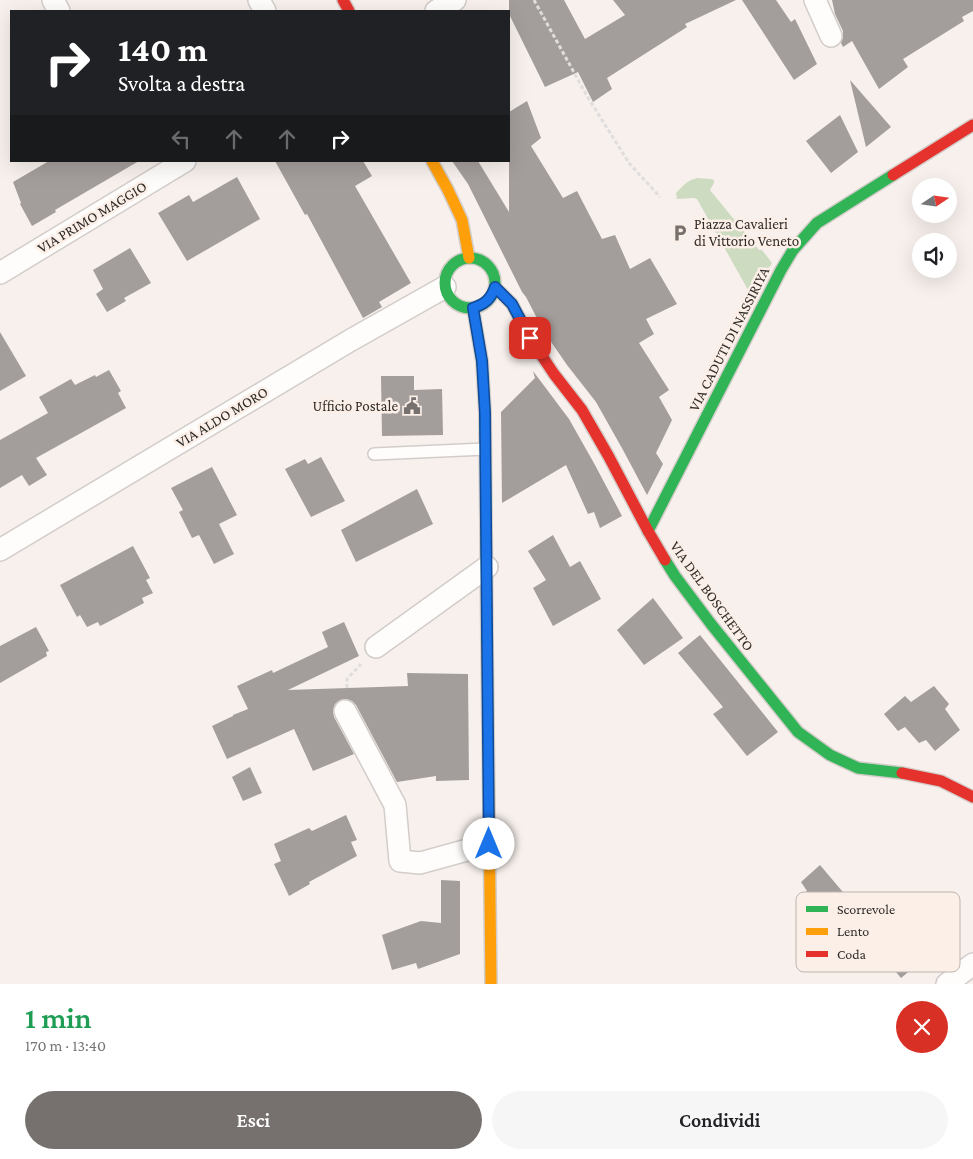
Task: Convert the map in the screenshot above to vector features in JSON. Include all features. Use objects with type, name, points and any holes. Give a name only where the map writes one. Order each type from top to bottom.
[{"type":"street","points":[[815,0],[832,36]]},
{"type":"street","name":"VIA CADUTI DI NASSIRIYA","points":[[648,531],[793,250],[817,222],[973,125]]},
{"type":"street","name":"VIA PRIMO MAGGIO","points":[[0,273],[183,162]]},
{"type":"street","points":[[433,162],[462,220],[469,258]]},
{"type":"street","points":[[469,258],[485,263],[491,270],[495,287],[488,301],[473,308],[454,303],[448,296],[445,286],[445,278],[453,264],[460,259],[469,258]]},
{"type":"street","name":"VIA ALDO MORO","points":[[0,550],[351,340],[445,286]]},
{"type":"street","name":"VIA DEL BOSCHETTO","points":[[495,287],[512,304],[534,345],[582,410],[648,531],[681,584],[798,732],[830,755],[858,768],[896,772],[940,781],[973,797]]},
{"type":"street","points":[[473,308],[482,361],[485,413],[491,984]]},
{"type":"street","points":[[376,648],[487,567]]},
{"type":"street","points":[[345,711],[395,805],[400,861],[420,863],[489,844]]},
{"type":"street","points":[[947,984],[973,964]]},
{"type":"lane","points":[[374,454],[485,449]]},
{"type":"path","points":[[534,0],[587,96],[629,163],[660,197]]},
{"type":"path","points":[[345,711],[347,679],[376,648]]},
{"type":"green space","points":[[697,178],[714,180],[710,190],[772,263],[752,297],[697,199],[677,199],[676,193],[688,182]]},
{"type":"building","points":[[509,0],[564,0],[585,39],[625,15],[613,0],[736,0],[685,24],[687,27],[607,78],[612,89],[593,102],[578,72],[545,87],[510,16]]},
{"type":"building","points":[[742,0],[776,0],[791,22],[795,19],[817,64],[794,80]]},
{"type":"building","points":[[832,0],[973,0],[973,11],[962,17],[964,21],[903,59],[908,67],[879,89],[852,41],[843,47],[841,43],[843,31],[835,14]]},
{"type":"building","points":[[850,80],[891,127],[866,147]]},
{"type":"building","points":[[527,101],[541,138],[531,146],[563,198],[577,191],[602,239],[615,235],[630,269],[650,258],[677,304],[646,319],[654,334],[639,343],[669,390],[659,397],[672,420],[656,453],[663,464],[647,495],[596,402],[543,330],[468,184],[453,162],[479,162],[509,212],[510,111]]},
{"type":"building","points":[[840,115],[858,152],[831,173],[806,141]]},
{"type":"building","points":[[47,162],[137,162],[55,210],[56,212],[32,226],[20,204],[13,182]]},
{"type":"building","points":[[276,162],[364,162],[372,176],[355,186],[411,283],[379,302],[382,307],[363,318],[307,214],[305,215]]},
{"type":"building","points":[[237,177],[260,219],[187,261],[158,213],[189,195],[193,202]]},
{"type":"building","points":[[130,248],[151,283],[124,298],[126,301],[107,312],[96,294],[103,289],[93,270]]},
{"type":"building","points":[[0,332],[26,376],[0,391]]},
{"type":"building","points":[[109,370],[121,391],[118,393],[126,408],[36,458],[47,475],[29,486],[22,475],[0,488],[0,440],[48,413],[39,397],[71,379],[75,385]]},
{"type":"building","points":[[533,371],[569,419],[622,516],[600,528],[594,512],[588,514],[566,465],[502,503],[501,412],[535,378]]},
{"type":"building","name":"Ufficio Postale","points":[[381,376],[414,376],[414,390],[442,389],[443,435],[382,436]]},
{"type":"building","points":[[321,457],[345,501],[311,517],[285,469],[305,459],[308,464]]},
{"type":"building","points":[[212,467],[237,515],[219,524],[234,554],[214,564],[199,535],[192,538],[179,512],[183,510],[171,488]]},
{"type":"building","points":[[417,489],[433,524],[356,562],[341,530]]},
{"type":"building","points":[[553,535],[570,567],[580,561],[601,599],[553,626],[533,588],[546,580],[528,551]]},
{"type":"building","points":[[133,546],[150,578],[146,580],[153,593],[142,598],[144,603],[108,622],[100,626],[98,622],[87,627],[80,615],[77,617],[60,585]]},
{"type":"building","points":[[653,598],[683,638],[644,665],[617,630]]},
{"type":"building","points":[[344,622],[359,656],[288,690],[408,686],[407,673],[468,674],[469,780],[436,781],[436,776],[397,782],[356,705],[346,699],[340,700],[335,704],[333,711],[334,717],[354,754],[313,771],[294,729],[227,759],[212,726],[248,709],[237,686],[272,670],[273,673],[328,647],[322,632]]},
{"type":"building","points":[[36,627],[49,651],[46,652],[47,656],[0,683],[0,646]]},
{"type":"building","points":[[700,635],[778,732],[747,756],[713,714],[723,707],[678,653]]},
{"type":"building","points":[[934,686],[949,704],[945,709],[960,730],[935,751],[926,740],[919,743],[905,727],[898,731],[884,714],[905,696],[911,702]]},
{"type":"building","points":[[250,767],[262,793],[243,801],[232,777]]},
{"type":"building","points":[[346,815],[357,840],[351,842],[357,856],[309,882],[310,884],[289,896],[274,864],[281,861],[274,844],[309,828],[312,831]]},
{"type":"building","points":[[820,865],[843,892],[806,892],[801,882]]},
{"type":"building","points":[[441,880],[460,881],[460,954],[418,969],[416,963],[392,970],[382,935],[421,921],[441,923]]},
{"type":"building","points":[[896,972],[908,972],[901,978]]},
{"type":"traffic: fast","points":[[648,531],[793,250],[817,223],[893,175]]},
{"type":"traffic: fast","points":[[465,258],[475,258],[488,265],[495,278],[495,283],[495,288],[488,301],[475,308],[465,308],[456,304],[449,297],[445,288],[445,278],[449,269],[456,262],[465,258]]},
{"type":"traffic: fast","points":[[473,308],[482,361],[485,413],[487,644]]},
{"type":"traffic: fast","points":[[665,560],[711,624],[798,732],[830,755],[858,768],[902,773]]},
{"type":"traffic: slow","points":[[433,162],[462,220],[469,258]]},
{"type":"traffic: slow","points":[[487,644],[491,984]]},
{"type":"traffic: jam","points":[[343,0],[348,10]]},
{"type":"traffic: jam","points":[[893,175],[973,125]]},
{"type":"traffic: jam","points":[[495,287],[512,304],[530,338],[554,374],[582,410],[665,560]]},
{"type":"traffic: jam","points":[[902,773],[941,781],[973,797]]},
{"type":"place","name":"Piazza Cavalieri di Vittorio Veneto","points":[[680,233]]},
{"type":"place","name":"Ufficio Postale","points":[[412,406]]},
{"type":"route","points":[[489,844],[485,413],[482,361],[473,308],[488,301],[495,287],[512,304],[530,338]]}]
